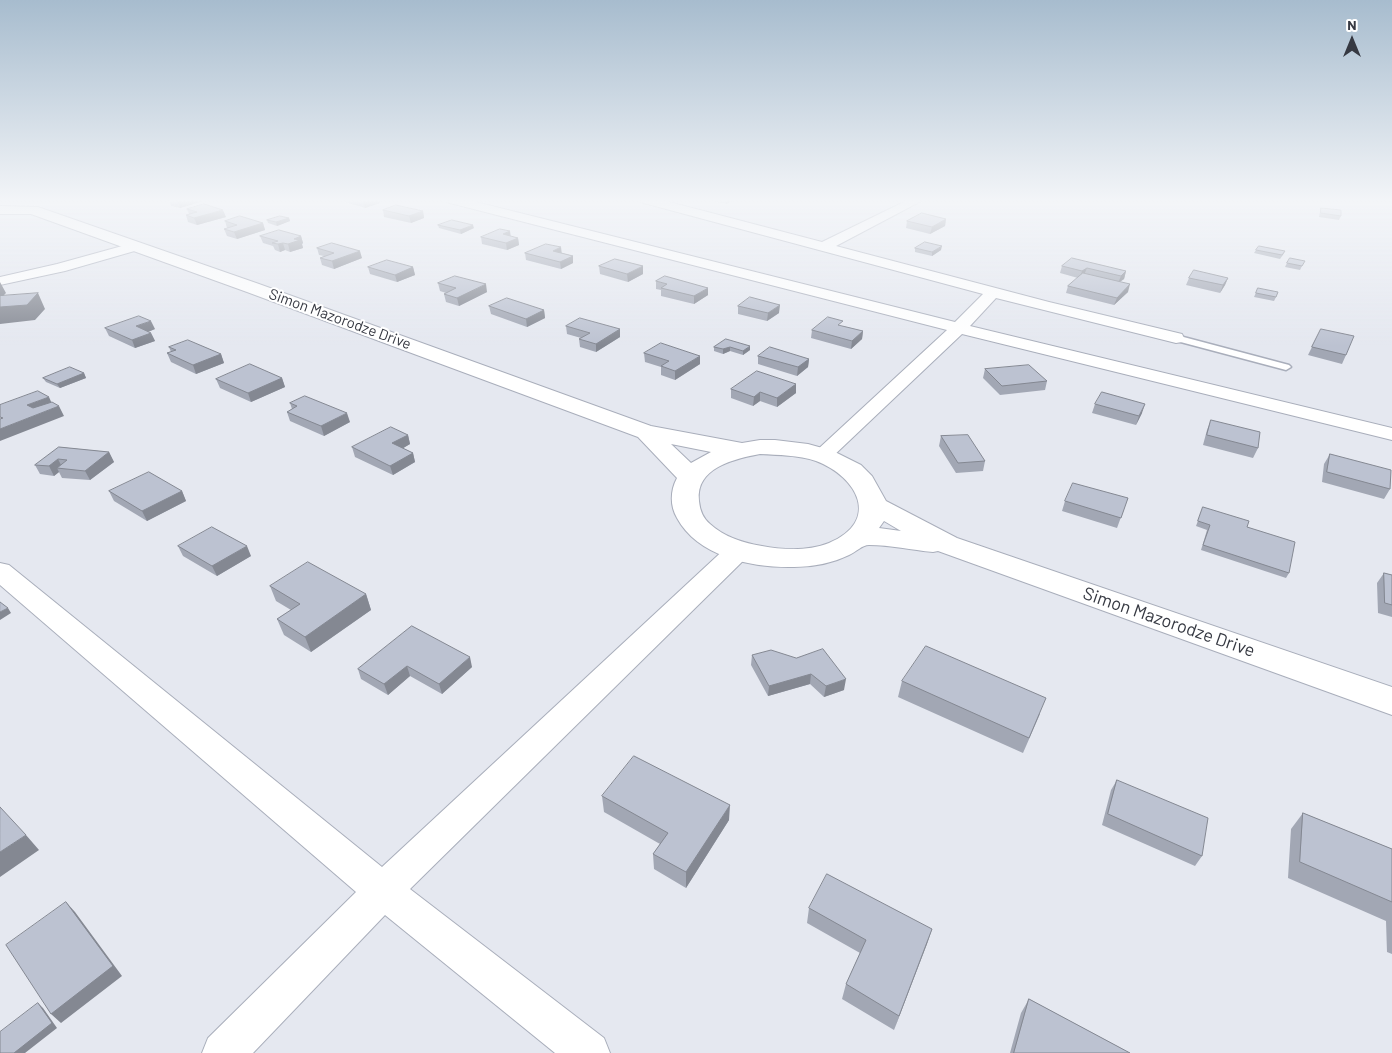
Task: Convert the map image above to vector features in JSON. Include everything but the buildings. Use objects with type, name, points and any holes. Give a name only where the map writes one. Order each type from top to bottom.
[{"type":"street","points":[[0,281],[60,268],[126,248]]},
{"type":"street","name":"Simon Mazorodze Drive","points":[[139,248],[646,432],[740,450]]},
{"type":"street","points":[[644,248],[959,328],[1392,434]]},
{"type":"street","points":[[828,248],[1176,338]]},
{"type":"street","points":[[823,455],[959,328],[993,292]]},
{"type":"street","name":"Simon Mazorodze Drive","points":[[646,432],[690,477],[703,466],[720,456],[740,450],[782,447],[823,455],[849,468],[867,485],[874,505],[947,544],[1392,700]]},
{"type":"street","points":[[690,477],[683,497],[689,517],[708,537],[738,551],[765,557],[793,558],[811,556],[843,547],[860,535],[871,520],[874,505]]},
{"type":"street","name":"Simon Mazorodze Drive","points":[[860,535],[947,544]]},
{"type":"street","points":[[224,1053],[383,891],[738,551]]},
{"type":"street","points":[[0,571],[383,891],[589,1053]]},
{"type":"lane","points":[[1176,338],[1286,367]]}]
